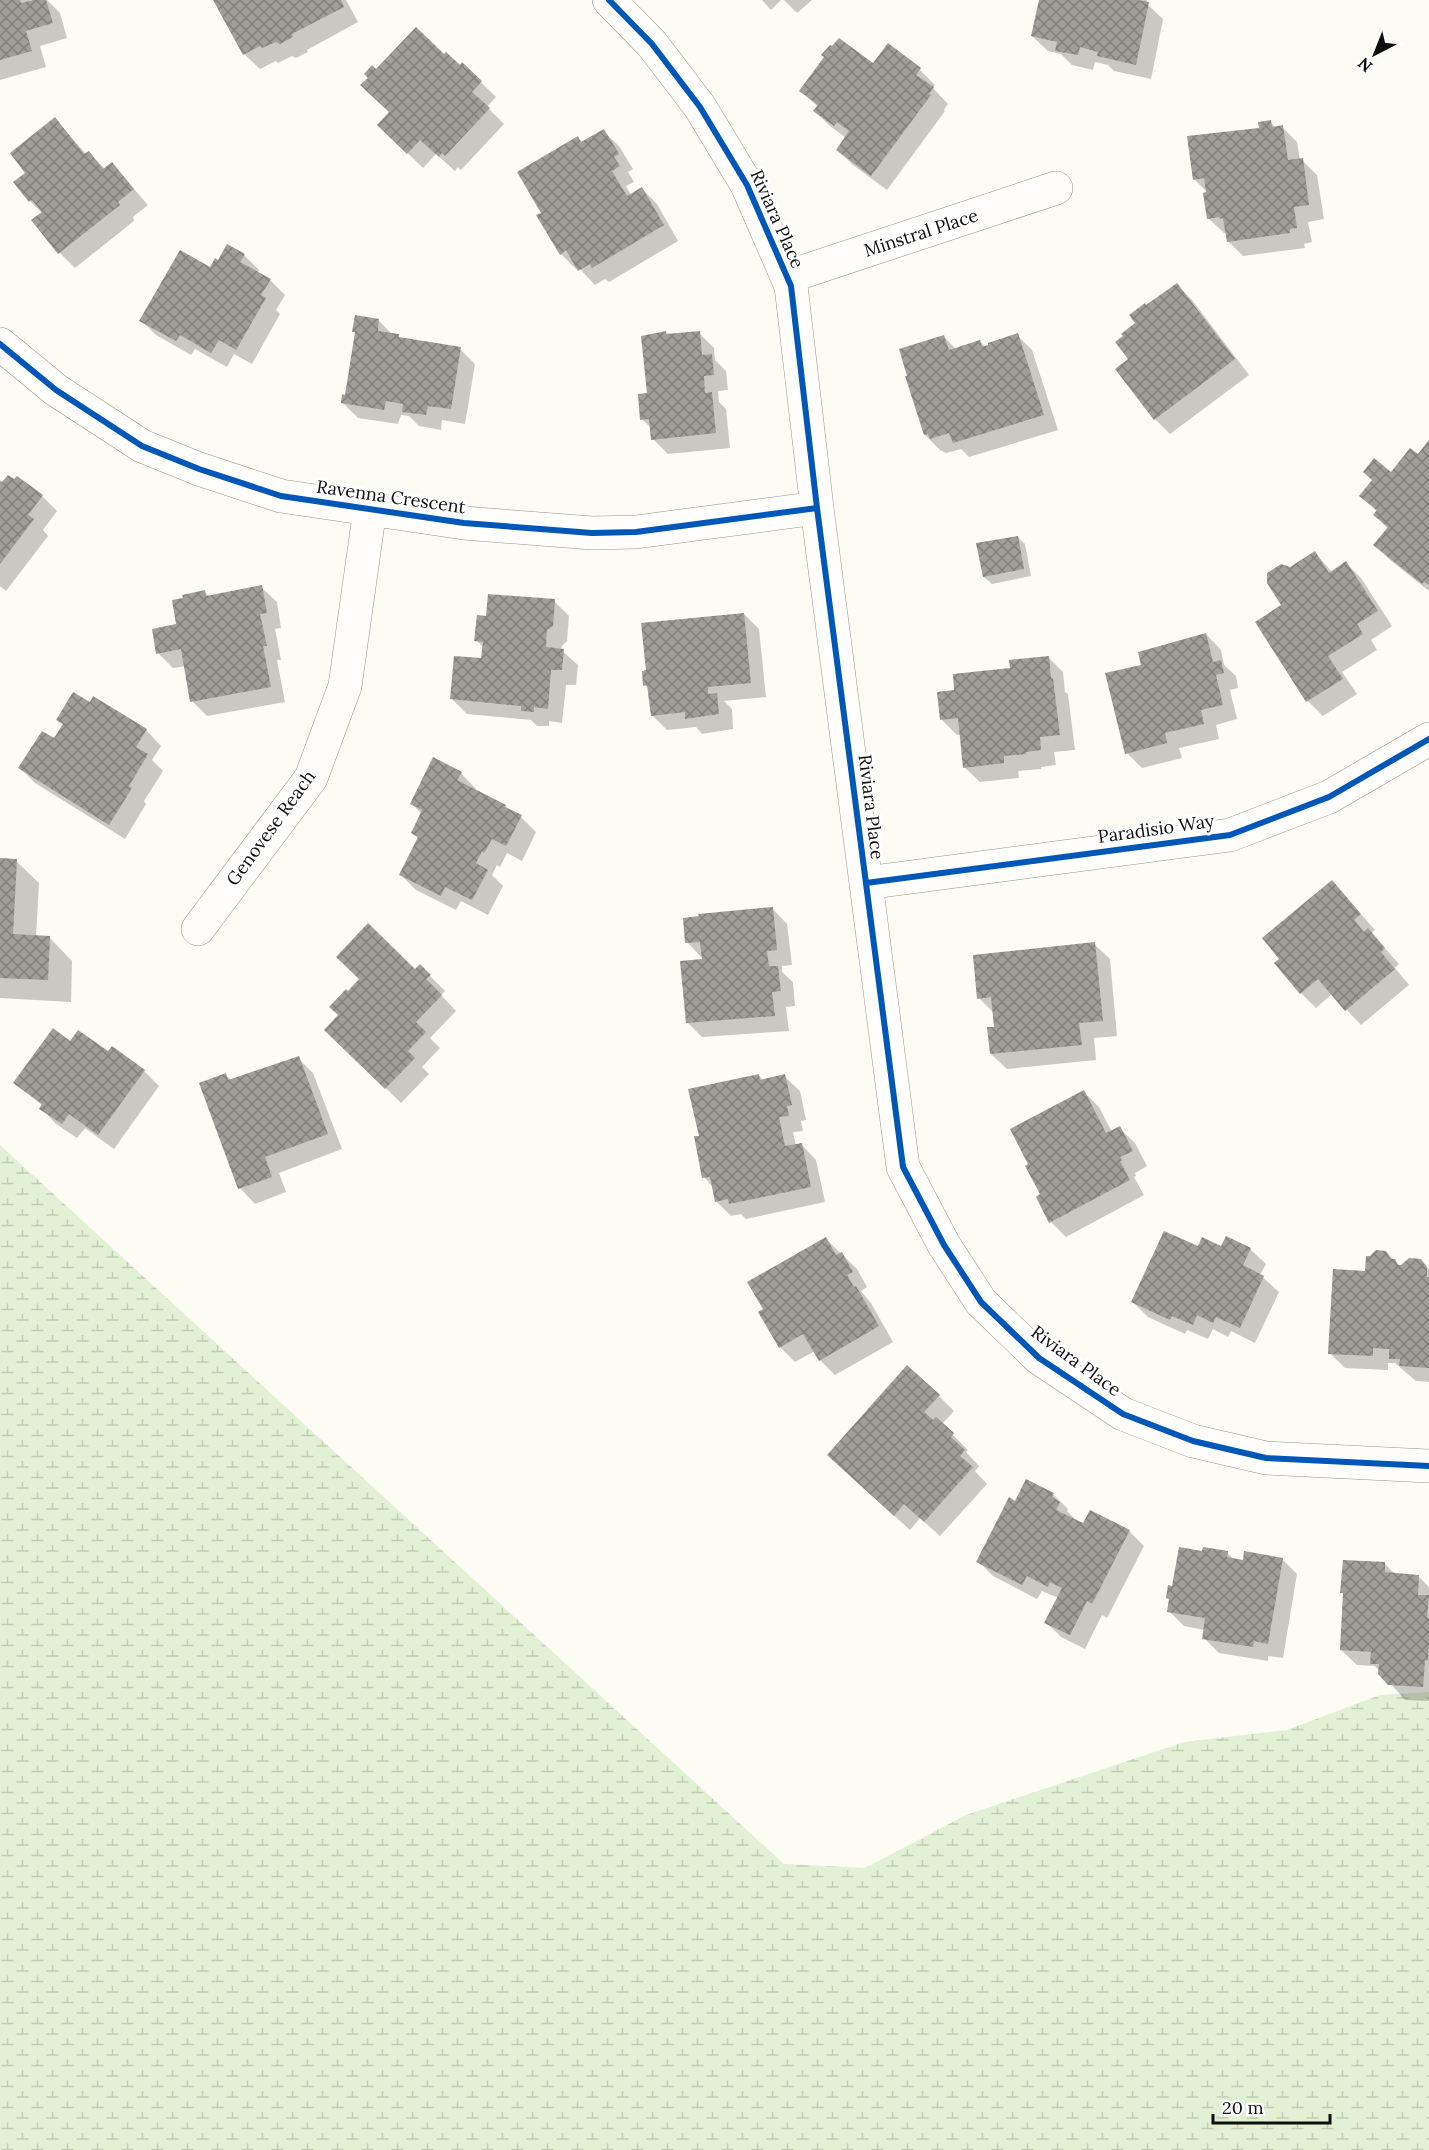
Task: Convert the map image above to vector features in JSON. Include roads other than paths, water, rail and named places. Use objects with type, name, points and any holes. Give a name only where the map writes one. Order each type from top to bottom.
[{"type":"street","name":"Riviara Place","points":[[609,0],[652,44],[700,107],[747,185],[791,286],[903,1167],[944,1245],[981,1302],[1039,1358],[1123,1414],[1193,1441],[1266,1458],[1429,1466]]},
{"type":"street","name":"Minstral Place","points":[[787,277],[1056,188]]},
{"type":"street","name":"Ravenna Crescent","points":[[0,344],[56,390],[142,446],[199,469],[281,496],[464,523],[592,533],[636,532],[818,508]]},
{"type":"street","name":"Genovese Reach","points":[[198,929],[311,778],[345,686],[370,509]]},
{"type":"street","name":"Paradisio Way","points":[[866,884],[1230,835],[1329,797],[1423,753]]}]
